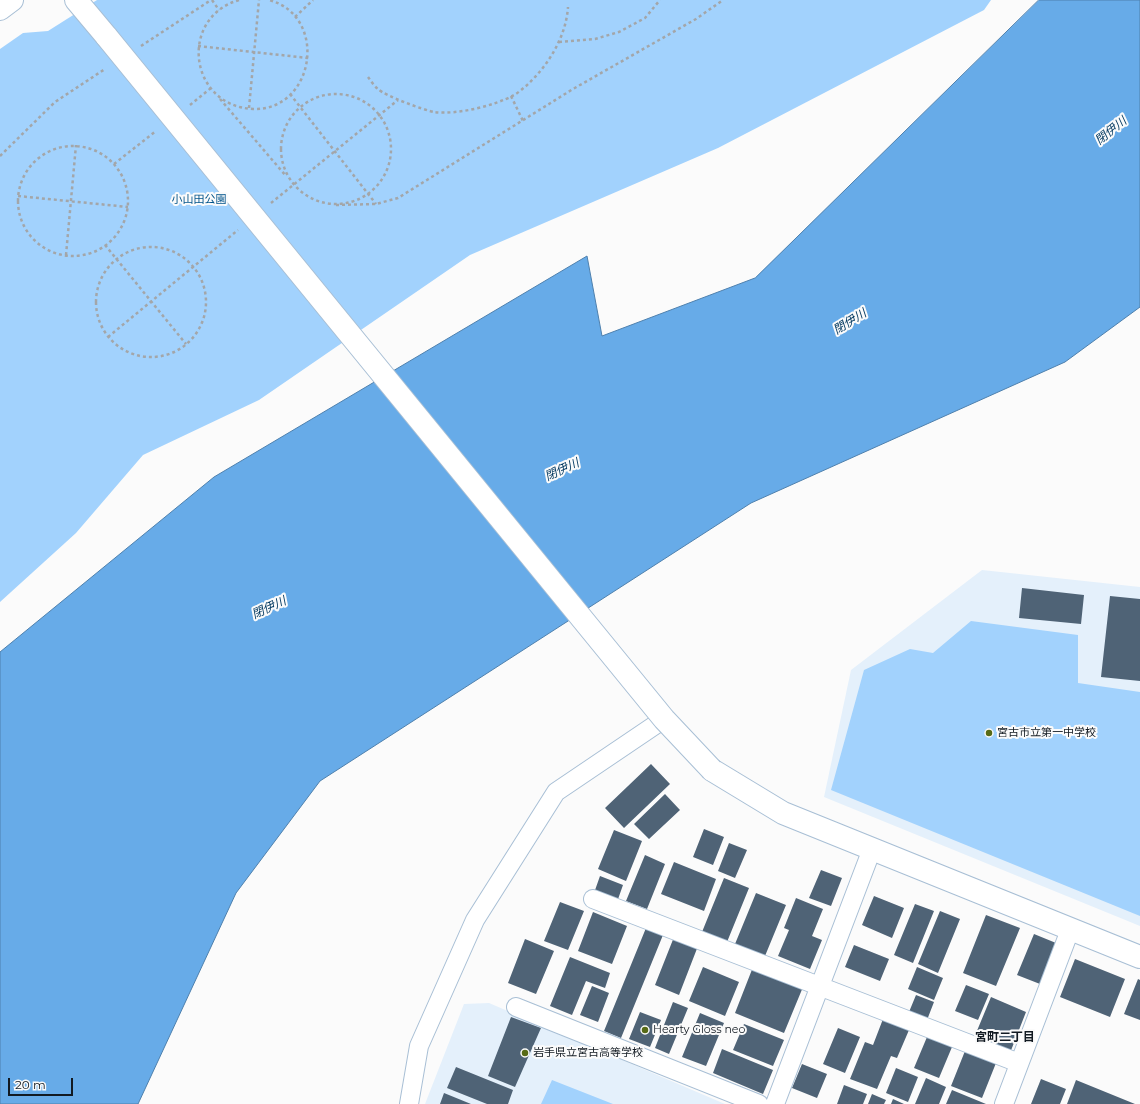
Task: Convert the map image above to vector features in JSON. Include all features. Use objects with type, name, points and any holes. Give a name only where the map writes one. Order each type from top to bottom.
[{"type":"street","points":[[0,9],[12,0]]},
{"type":"street","points":[[76,0],[664,719],[712,770],[783,813],[1140,957]]},
{"type":"street","points":[[409,1104],[419,1046],[475,920],[556,792],[664,719]]},
{"type":"street","points":[[774,1104],[872,849]]},
{"type":"street","points":[[593,899],[1019,1063]]},
{"type":"street","points":[[1004,1104],[1070,930]]},
{"type":"street","points":[[516,1006],[759,1104]]},
{"type":"path","points":[[138,48],[211,0],[219,10]]},
{"type":"path","points":[[239,0],[219,10],[209,20],[202,32],[198,46],[198,60],[201,73],[208,85],[299,191],[310,198],[336,205],[376,204],[398,198],[573,89],[696,19],[723,0]]},
{"type":"path","points":[[249,108],[259,0]]},
{"type":"path","points":[[217,95],[228,102],[249,108],[267,107],[279,102],[290,94],[299,84],[305,72],[308,58],[305,35],[295,17],[282,6],[269,0]]},
{"type":"path","points":[[295,17],[313,0]]},
{"type":"path","points":[[559,42],[595,39],[619,32],[645,18],[660,0]]},
{"type":"path","points":[[368,77],[378,90],[398,100],[434,112],[464,111],[515,95],[535,77],[559,42],[567,21],[568,7]]},
{"type":"path","points":[[198,46],[308,58]]},
{"type":"path","points":[[0,156],[55,102],[106,69]]},
{"type":"path","points":[[290,94],[376,204]]},
{"type":"path","points":[[290,181],[284,169],[281,156],[281,142],[284,128],[300,107],[313,98],[327,94],[354,96],[375,110],[383,120],[388,131],[390,156],[388,168],[381,180],[368,194],[349,203],[336,205]]},
{"type":"path","points":[[511,96],[522,121]]},
{"type":"path","points":[[64,146],[76,146],[90,148],[102,153],[112,161],[120,171],[125,183],[128,208],[118,232],[105,245],[86,254],[66,255],[47,250],[36,242],[27,232],[21,220],[18,207],[18,196],[22,180],[28,167],[38,157],[50,150],[64,146]]},
{"type":"path","points":[[66,255],[76,146]]},
{"type":"path","points":[[18,196],[128,208]]},
{"type":"path","points":[[105,245],[186,344]]},
{"type":"path","points":[[156,247],[169,249],[180,255],[194,267],[203,284],[206,296],[206,309],[203,321],[197,333],[177,351],[165,356],[138,356],[115,344],[105,333],[99,322],[96,308],[96,294],[100,281],[107,268],[116,259],[136,249],[156,247]]},
{"type":"shaded area","name":"宮古市立第一中学校","points":[[982,570],[1140,587],[1140,926],[824,797],[851,670]]},
{"type":"shaded area","name":"岩手県立宮古高等学校","points":[[489,1003],[725,1104],[425,1104],[464,1004]]},
{"type":"green space","name":"小山田公園","points":[[97,0],[991,0],[984,10],[718,148],[470,255],[259,400],[143,455],[76,533],[0,602],[0,49],[23,33],[48,31]]},
{"type":"green space","name":"宮古市立第一中学校","points":[[971,621],[1078,635],[1078,683],[1140,692],[1140,916],[831,790],[864,670],[910,649],[933,653]]},
{"type":"green space","points":[[552,1080],[613,1104],[541,1104]]},
{"type":"water","name":"閉伊川","points":[[1039,0],[1140,0],[1140,307],[1065,362],[751,503],[320,781],[236,893],[138,1104],[0,1104],[0,652],[214,477],[587,256],[602,336],[755,278]]},
{"type":"building","points":[[1022,588],[1084,595],[1081,624],[1019,618]]},
{"type":"building","points":[[1110,596],[1140,599],[1140,681],[1101,677]]},
{"type":"building","points":[[651,764],[670,784],[624,828],[605,808]]},
{"type":"building","points":[[665,794],[680,810],[649,839],[634,824]]},
{"type":"building","points":[[704,829],[724,837],[713,865],[693,857]]},
{"type":"building","points":[[614,830],[642,841],[626,881],[598,869]]},
{"type":"building","points":[[729,843],[747,850],[735,878],[718,871]]},
{"type":"building","points":[[645,855],[665,864],[647,909],[626,901]]},
{"type":"building","points":[[674,862],[716,879],[704,911],[661,894]]},
{"type":"building","points":[[821,870],[842,878],[831,906],[809,898]]},
{"type":"building","points":[[600,876],[623,885],[617,902],[594,893]]},
{"type":"building","points":[[724,878],[749,888],[727,942],[702,932]]},
{"type":"building","points":[[756,893],[786,905],[765,956],[735,944]]},
{"type":"building","points":[[874,896],[904,908],[892,938],[862,925]]},
{"type":"building","points":[[796,898],[823,909],[812,936],[822,940],[810,969],[778,956],[789,930],[784,928]]},
{"type":"building","points":[[560,902],[584,911],[568,950],[544,941]]},
{"type":"building","points":[[915,904],[934,911],[913,963],[894,955]]},
{"type":"building","points":[[940,911],[960,919],[938,973],[918,964]]},
{"type":"building","points":[[593,912],[627,926],[612,964],[578,951]]},
{"type":"building","points":[[986,915],[1020,928],[996,986],[963,973]]},
{"type":"building","points":[[646,928],[663,935],[621,1038],[604,1031]]},
{"type":"building","points":[[1034,934],[1056,943],[1040,984],[1017,975]]},
{"type":"building","points":[[674,937],[698,946],[679,995],[655,985]]},
{"type":"building","points":[[525,939],[554,951],[536,994],[508,983]]},
{"type":"building","points":[[854,945],[889,959],[880,981],[845,967]]},
{"type":"building","points":[[570,957],[610,973],[605,988],[586,981],[572,1015],[550,1006]]},
{"type":"building","points":[[1075,959],[1125,979],[1110,1017],[1060,997]]},
{"type":"building","points":[[703,967],[739,982],[725,1016],[689,1001]]},
{"type":"building","points":[[753,967],[803,987],[784,1033],[735,1013]]},
{"type":"building","points":[[917,967],[943,978],[934,1000],[908,989]]},
{"type":"building","points":[[1138,979],[1140,980],[1140,1020],[1124,1014]]},
{"type":"building","points":[[966,985],[989,994],[978,1020],[955,1011]]},
{"type":"building","points":[[592,986],[609,993],[598,1022],[580,1015]]},
{"type":"building","points":[[916,995],[934,1002],[927,1020],[909,1012]]},
{"type":"building","points":[[991,997],[1026,1012],[1010,1053],[974,1038]]},
{"type":"building","points":[[673,1002],[688,1008],[669,1054],[655,1048]]},
{"type":"building","name":"Hearty Gloss neo","points":[[640,1012],[661,1020],[650,1047],[629,1039]]},
{"type":"building","points":[[700,1013],[724,1023],[706,1066],[682,1057]]},
{"type":"building","points":[[511,1017],[541,1028],[515,1087],[488,1076]]},
{"type":"building","points":[[883,1019],[909,1030],[897,1058],[891,1056],[877,1089],[850,1079],[865,1042],[873,1045]]},
{"type":"building","points":[[744,1024],[784,1040],[773,1066],[733,1050]]},
{"type":"building","points":[[838,1028],[860,1037],[845,1073],[823,1064]]},
{"type":"building","points":[[927,1037],[952,1047],[939,1078],[914,1068]]},
{"type":"building","points":[[722,1049],[773,1070],[763,1094],[713,1073]]},
{"type":"building","points":[[965,1051],[996,1063],[982,1098],[951,1086]]},
{"type":"building","points":[[802,1064],[827,1074],[817,1098],[792,1088]]},
{"type":"building","points":[[456,1067],[513,1090],[508,1104],[487,1104],[447,1088]]},
{"type":"building","points":[[896,1068],[918,1077],[908,1102],[886,1093]]},
{"type":"building","points":[[926,1078],[946,1087],[939,1104],[915,1104]]},
{"type":"building","points":[[1041,1079],[1066,1089],[1060,1104],[1031,1104]]},
{"type":"building","points":[[1076,1080],[1135,1104],[1067,1104]]},
{"type":"building","points":[[844,1085],[867,1094],[863,1104],[837,1104]]},
{"type":"building","points":[[952,1090],[986,1104],[946,1104]]},
{"type":"building","points":[[444,1093],[471,1104],[440,1104]]},
{"type":"building","points":[[872,1094],[886,1100],[884,1104],[868,1104]]},
{"type":"building","points":[[893,1099],[904,1104],[891,1104]]},
{"type":"place","name":"宮古市立第一中学校","points":[[989,733]]},
{"type":"place","name":"Hearty Gloss neo","points":[[645,1030]]},
{"type":"place","name":"岩手県立宮古高等学校","points":[[525,1053]]},
{"type":"district","name":"宮町二丁目","points":[[1005,1037]]}]
